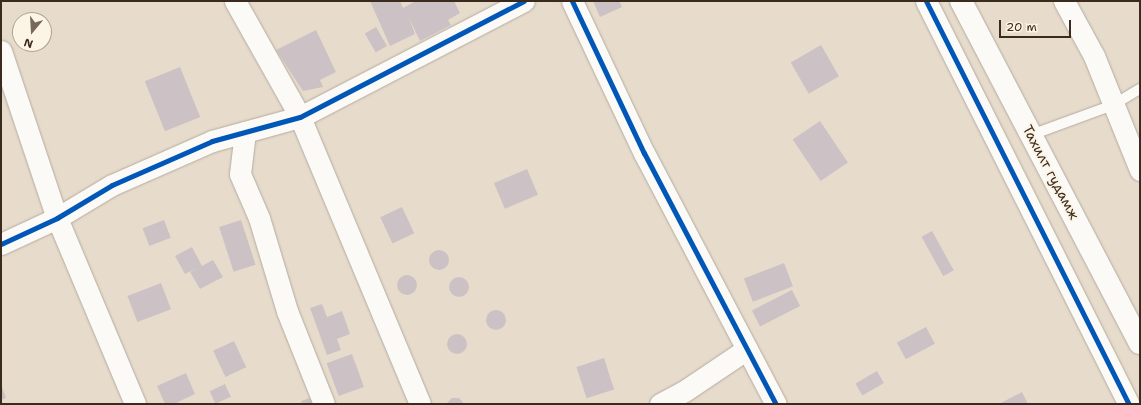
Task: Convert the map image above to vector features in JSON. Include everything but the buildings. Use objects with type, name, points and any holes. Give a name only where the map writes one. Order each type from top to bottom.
[{"type":"main road","name":"Тахилт гудамж","points":[[961,1],[1140,343]]},
{"type":"street","points":[[235,1],[300,117],[420,404]]},
{"type":"street","points":[[1,244],[57,218],[112,185],[212,141],[300,117],[524,1]]},
{"type":"street","points":[[572,1],[644,153],[776,404]]},
{"type":"street","points":[[926,1],[1129,404]]},
{"type":"street","points":[[1064,1],[1094,56],[1140,170]]},
{"type":"street","points":[[1,51],[57,218],[135,404]]},
{"type":"street","points":[[245,132],[240,174],[259,218],[287,311],[324,404]]},
{"type":"street","points":[[660,404],[683,392],[747,349]]},
{"type":"lane","points":[[1031,135],[1113,105],[1140,89]]},
{"type":"cycle path","points":[[1,244],[57,218],[112,185],[212,141],[300,117],[524,1]]},
{"type":"cycle path","points":[[572,1],[644,153],[776,404]]},
{"type":"cycle path","points":[[926,1],[1129,404]]}]
